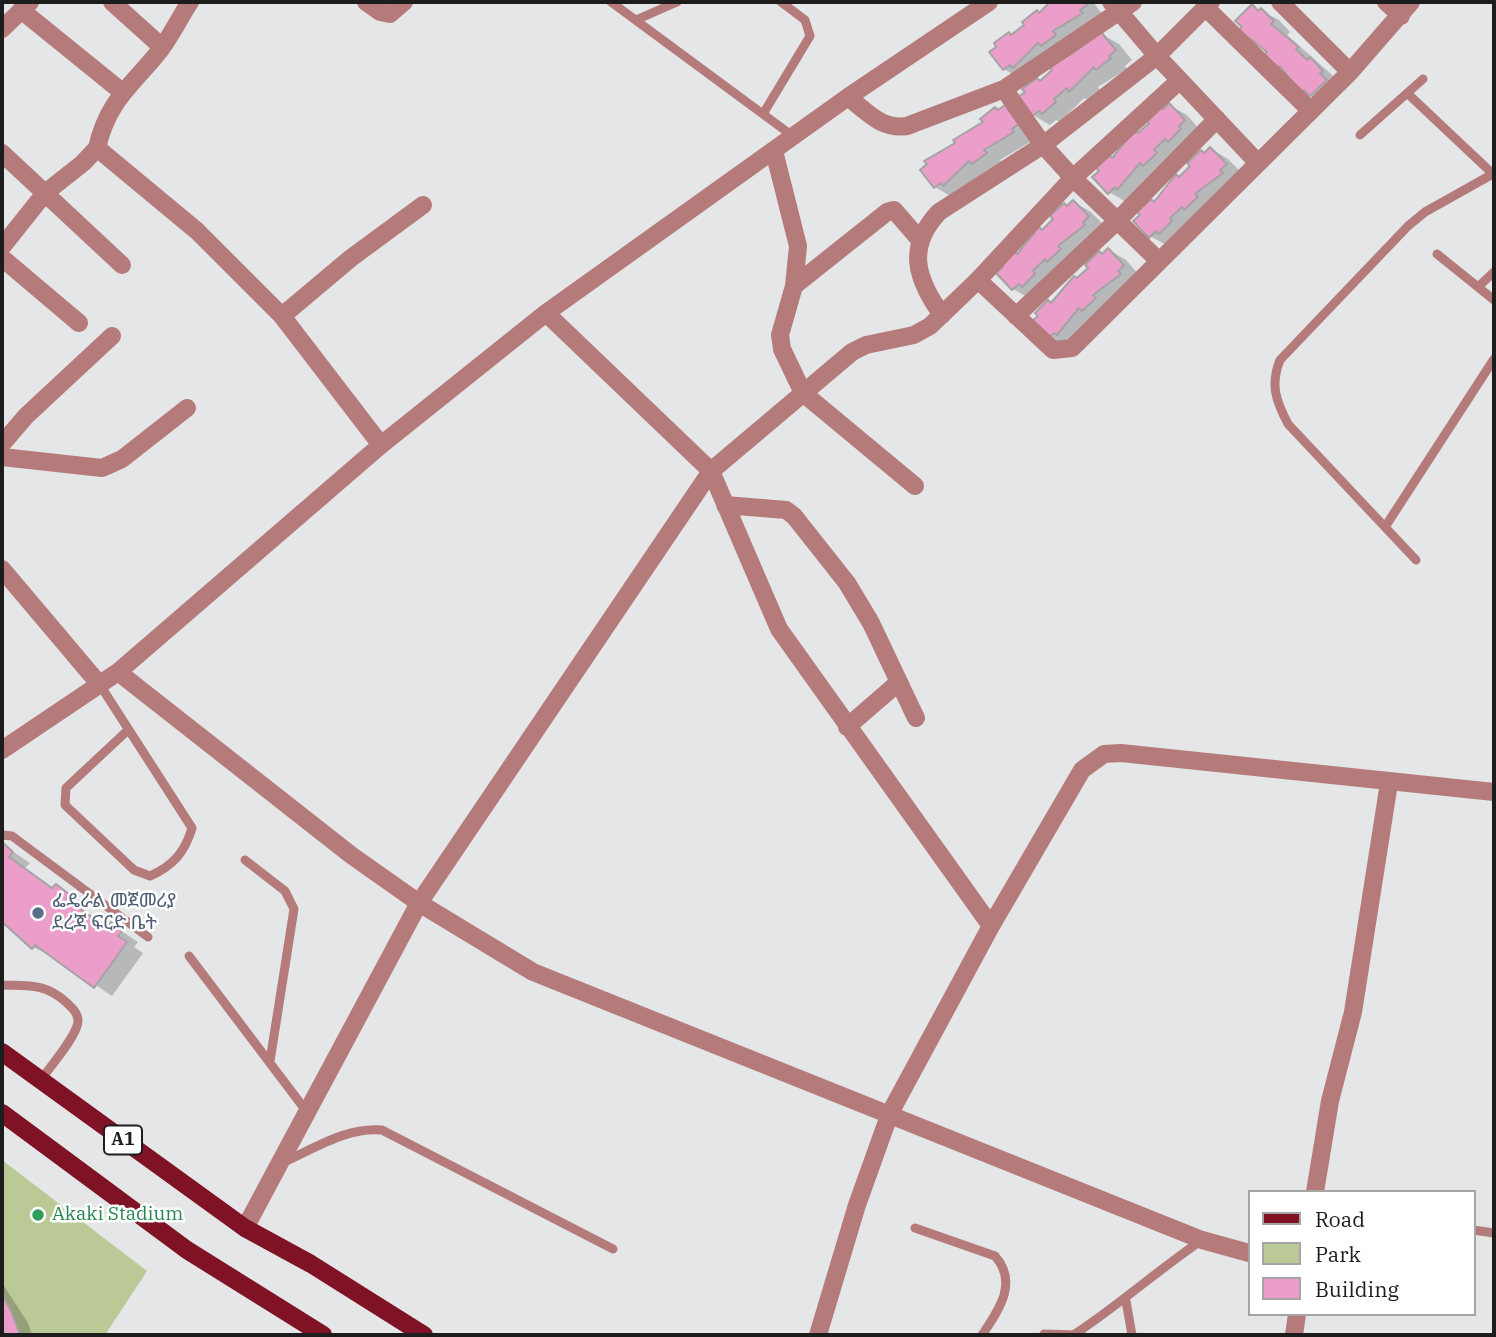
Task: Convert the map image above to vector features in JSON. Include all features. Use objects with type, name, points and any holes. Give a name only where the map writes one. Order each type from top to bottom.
[{"type":"main road","name":"A1","points":[[2,1052],[245,1228],[310,1264],[424,1335]]},
{"type":"main road","name":"A1","points":[[2,1113],[187,1250],[323,1335]]},
{"type":"street","points":[[112,2],[162,47]]},
{"type":"street","points":[[2,247],[45,193],[83,163],[97,148],[102,125],[121,91],[162,47],[190,2]]},
{"type":"street","points":[[366,2],[380,12],[390,13],[404,2]]},
{"type":"street","points":[[2,750],[118,673],[381,445],[546,313],[848,97],[989,2]]},
{"type":"street","points":[[1279,2],[1350,72]]},
{"type":"street","points":[[978,280],[1053,350],[1072,348],[1350,72],[1406,9],[1386,2]]},
{"type":"street","points":[[848,97],[883,124],[894,128],[1004,89],[1121,5],[1157,56],[1258,163]]},
{"type":"street","points":[[942,314],[920,280],[920,240],[939,212],[1043,145],[1157,56],[1209,5],[1311,111]]},
{"type":"street","points":[[2,29],[26,6],[121,91]]},
{"type":"street","points":[[245,1228],[419,903],[710,471],[859,348],[914,335],[942,314],[978,280],[1073,178],[1180,80]]},
{"type":"street","points":[[1004,89],[1043,145],[1158,261]]},
{"type":"street","points":[[1016,316],[1116,221],[1217,119]]},
{"type":"street","points":[[97,148],[197,232],[282,316],[381,445]]},
{"type":"street","points":[[774,151],[797,246],[794,286],[780,335],[803,393],[915,486]]},
{"type":"street","points":[[2,153],[122,265]]},
{"type":"street","points":[[282,316],[351,258],[424,205]]},
{"type":"street","points":[[794,286],[887,212],[894,211],[900,215],[920,240]]},
{"type":"street","points":[[2,258],[79,323]]},
{"type":"street","points":[[546,313],[710,471],[779,629],[991,926]]},
{"type":"street","points":[[2,444],[26,416],[112,336]]},
{"type":"street","points":[[2,457],[102,468],[122,459],[187,408]]},
{"type":"street","points":[[725,505],[786,510],[794,516],[847,583],[872,623],[916,718]]},
{"type":"street","points":[[2,569],[100,685]]},
{"type":"street","points":[[118,673],[351,855],[419,903],[558,984],[890,1113],[1202,1240],[1248,1253]]},
{"type":"street","points":[[847,727],[899,682]]},
{"type":"street","points":[[818,1335],[857,1205],[890,1113],[991,926],[1082,770],[1104,754],[1494,792]]},
{"type":"street","points":[[1315,1190],[1330,1101],[1353,1012],[1389,783]]},
{"type":"street","points":[[1294,1335],[1297,1316]]},
{"type":"lane","points":[[611,2],[794,137]]},
{"type":"lane","points":[[636,20],[677,2]]},
{"type":"lane","points":[[762,114],[810,36],[805,20],[781,2]]},
{"type":"lane","points":[[1360,135],[1423,79]]},
{"type":"lane","points":[[1407,93],[1493,175],[1425,212],[1408,226],[1280,359],[1272,378],[1276,400],[1288,424],[1416,560]]},
{"type":"lane","points":[[1437,254],[1494,300]]},
{"type":"lane","points":[[1478,287],[1494,272]]},
{"type":"lane","points":[[1385,527],[1494,359]]},
{"type":"lane","points":[[100,685],[192,828],[186,849],[165,869],[150,876],[134,870],[65,805],[63,797],[66,788],[128,730]]},
{"type":"lane","points":[[2,835],[12,836],[148,937]]},
{"type":"lane","points":[[245,860],[285,891],[294,909],[271,1061]]},
{"type":"lane","points":[[189,956],[307,1112]]},
{"type":"lane","points":[[2,985],[39,985],[58,994],[75,1011],[78,1020],[75,1031],[40,1081]]},
{"type":"lane","points":[[279,1164],[348,1133],[365,1129],[383,1130],[613,1249]]},
{"type":"lane","points":[[915,1228],[995,1256],[1002,1264],[1006,1275],[1006,1292],[998,1311],[982,1335]]},
{"type":"lane","points":[[1475,1230],[1494,1233]]},
{"type":"lane","points":[[1044,1334],[1076,1335],[1126,1301],[1161,1269],[1202,1240]]},
{"type":"lane","points":[[1126,1301],[1132,1335]]},
{"type":"green space","name":"Akaki Stadium","points":[[2,1160],[147,1271],[105,1335],[2,1335]]},
{"type":"building","points":[[1050,2],[1085,2],[1087,5],[1080,10],[1083,13],[1053,31],[1056,35],[1041,46],[1038,43],[1013,68],[1010,65],[1003,70],[989,52],[996,47],[994,43],[1009,32],[1011,35],[1024,25],[1022,22],[1037,10],[1039,13]]},
{"type":"building","points":[[1252,4],[1258,11],[1261,8],[1274,21],[1271,24],[1299,47],[1296,49],[1307,60],[1310,57],[1323,71],[1320,73],[1327,80],[1310,96],[1304,90],[1301,93],[1280,66],[1277,69],[1263,55],[1267,52],[1239,30],[1242,27],[1235,21]]},
{"type":"building","points":[[1101,32],[1116,50],[1109,56],[1111,58],[1096,70],[1094,67],[1069,92],[1067,88],[1042,114],[1039,111],[1032,116],[1017,98],[1025,92],[1022,89],[1037,78],[1040,81],[1052,70],[1050,67]]},
{"type":"building","points":[[1169,103],[1185,120],[1179,126],[1181,129],[1168,142],[1165,139],[1154,150],[1157,153],[1143,166],[1140,163],[1117,190],[1115,187],[1108,194],[1092,177],[1099,171],[1096,168],[1109,155],[1112,158],[1135,130],[1138,133],[1149,123],[1146,119],[1160,106],[1163,109]]},
{"type":"building","points":[[1005,105],[1019,124],[1012,129],[1014,132],[984,150],[987,153],[972,164],[969,161],[943,186],[941,183],[934,188],[920,170],[927,164],[924,161],[983,122],[980,119],[995,107],[998,110]]},
{"type":"building","points":[[1210,147],[1227,164],[1220,170],[1223,173],[1195,194],[1198,197],[1170,218],[1172,221],[1159,234],[1156,231],[1149,238],[1133,221],[1140,215],[1137,212],[1151,199],[1154,202],[1176,174],[1179,177],[1190,166],[1187,163],[1201,150],[1204,153]]},
{"type":"building","points":[[1073,200],[1089,216],[1083,223],[1085,225],[1058,246],[1061,249],[1047,262],[1045,259],[1022,287],[1019,284],[1012,290],[996,273],[1003,267],[1000,264],[1014,251],[1017,254],[1039,227],[1042,230],[1053,219],[1050,216],[1064,203],[1067,206]]},
{"type":"building","points":[[1108,248],[1124,265],[1118,271],[1121,274],[1093,295],[1096,298],[1082,311],[1079,308],[1057,335],[1054,333],[1047,339],[1031,322],[1038,316],[1035,313],[1048,300],[1051,303],[1074,276],[1077,278],[1088,268],[1085,265],[1099,251],[1102,254]]},
{"type":"building","points":[[2,842],[13,852],[9,857],[52,888],[56,884],[70,895],[67,899],[107,928],[111,922],[122,931],[118,936],[127,942],[94,988],[35,945],[32,949],[2,922]]},
{"type":"building","points":[[2,1295],[11,1311],[20,1335],[2,1335]]},
{"type":"place","name":"ፌዴራል መጀመሪያ ደረጃ ፍርድ ቤት","points":[[38,913]]},
{"type":"place","name":"Akaki Stadium","points":[[38,1215]]}]
